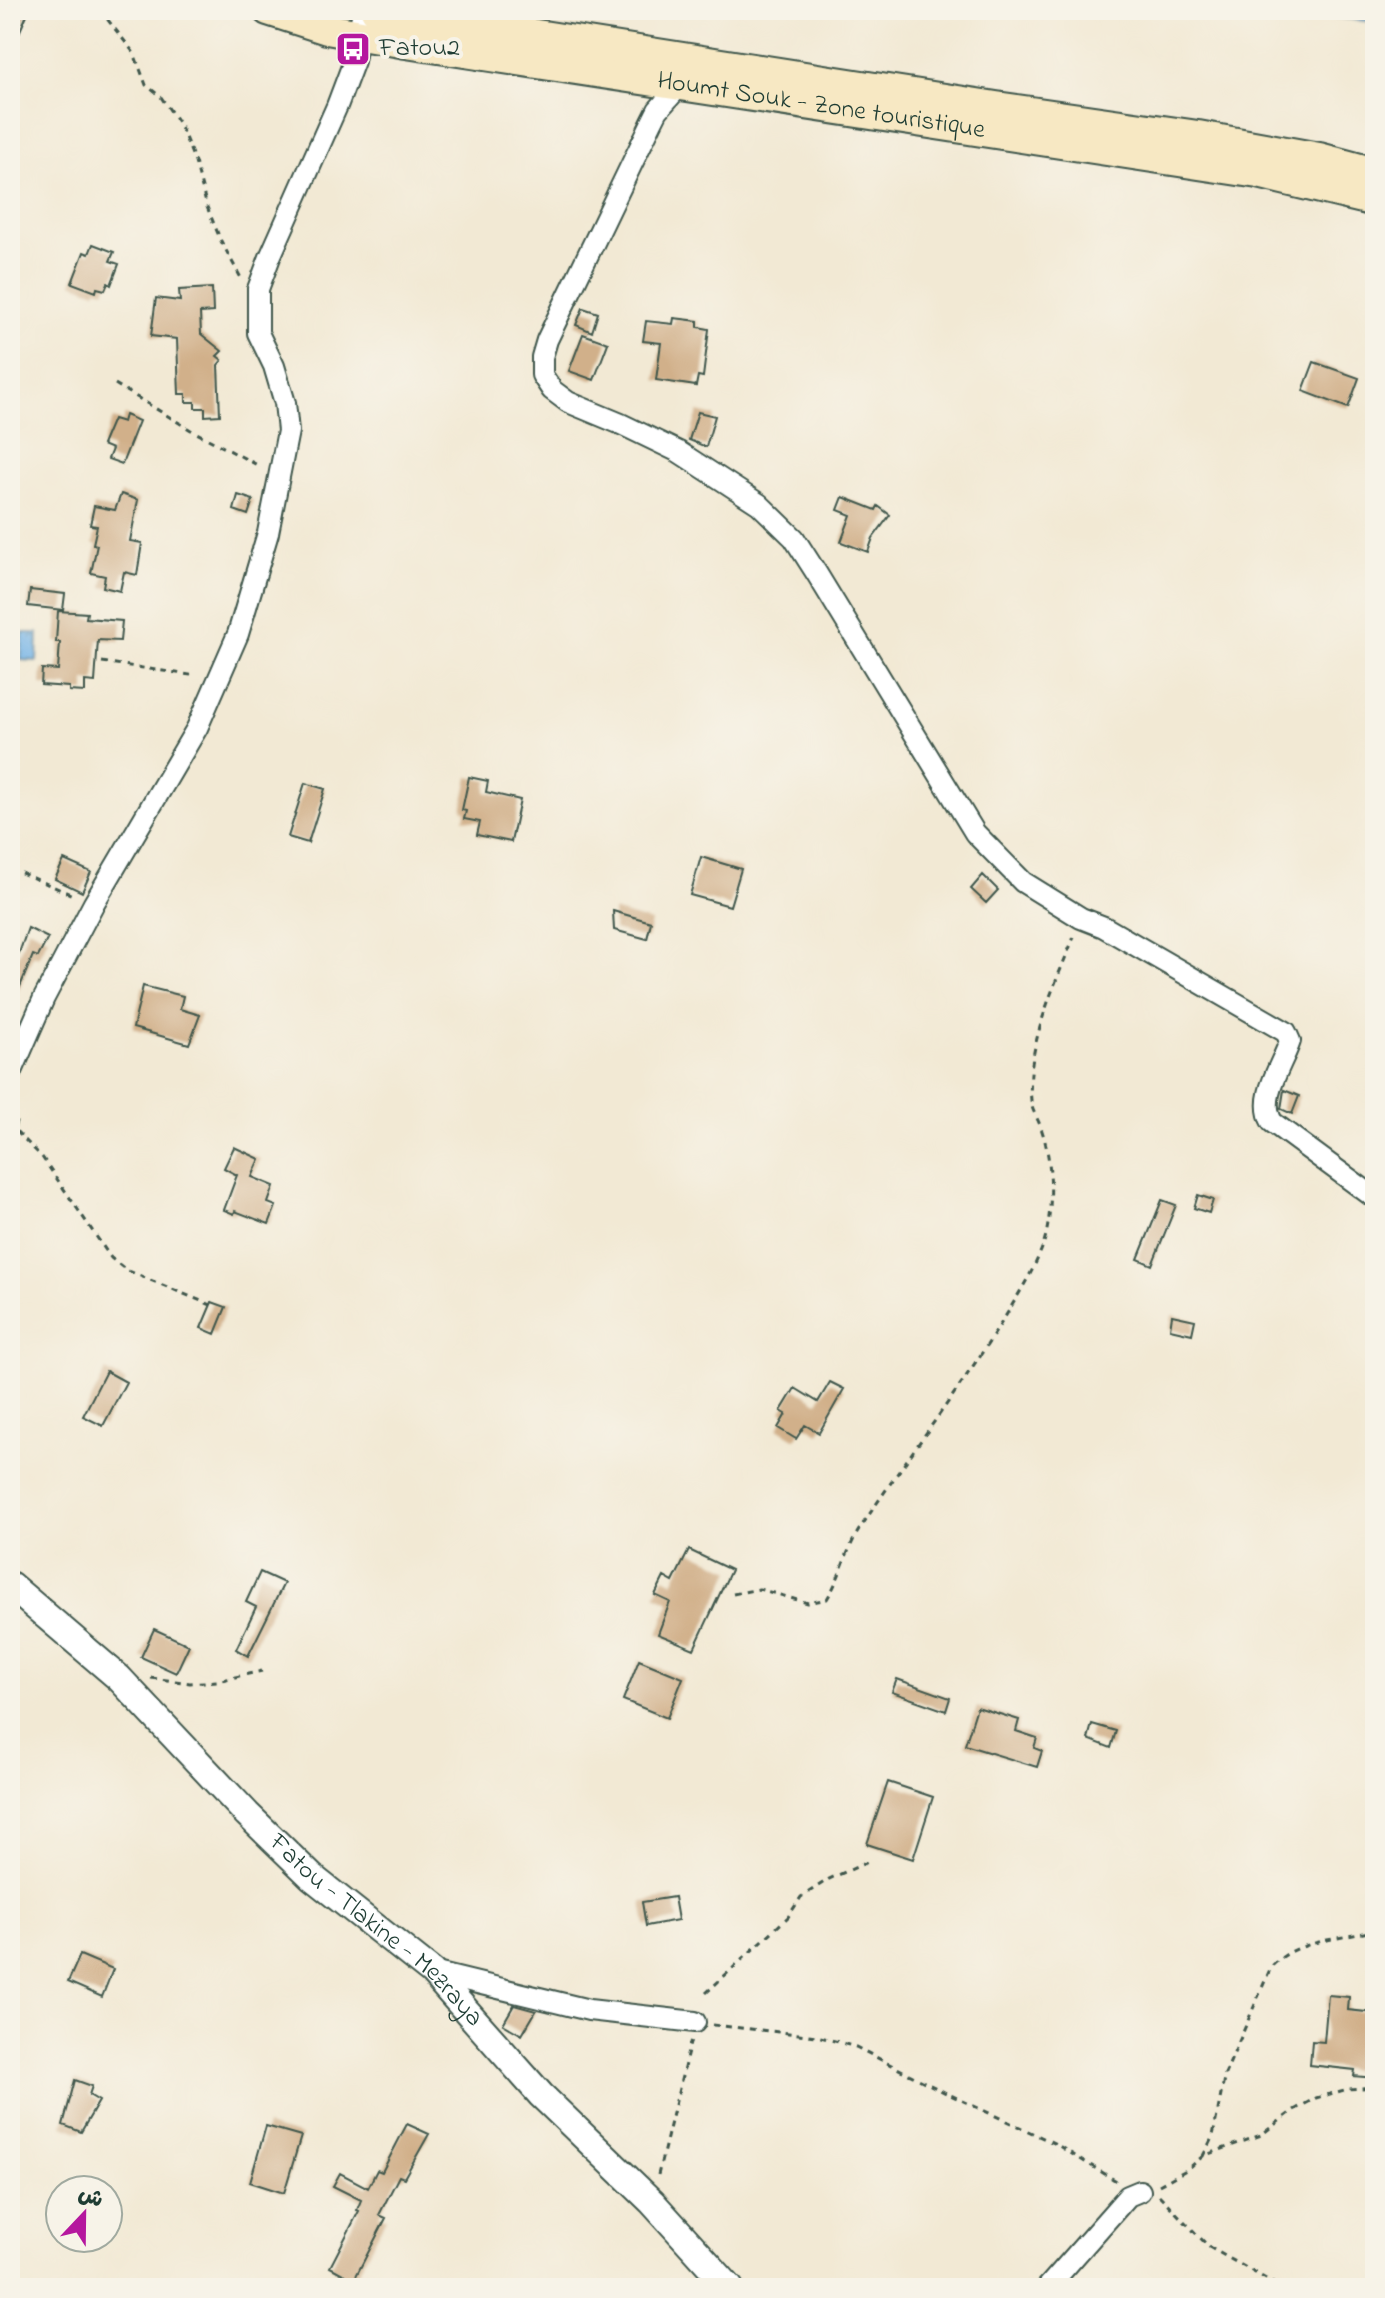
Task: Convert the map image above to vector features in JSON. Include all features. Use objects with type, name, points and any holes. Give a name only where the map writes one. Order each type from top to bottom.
[{"type":"main road","name":"Houmt Souk - Zone touristique","points":[[268,10],[327,29],[361,22],[510,60],[685,71],[857,113],[1258,173],[1375,201]]},
{"type":"main road","points":[[376,10],[685,71],[1198,136],[1319,158],[1375,173]]},
{"type":"street","points":[[10,1076],[44,998],[94,903],[197,728],[238,634],[257,576],[288,431],[285,403],[274,366],[258,333],[258,289],[337,106],[354,61],[361,22]]},
{"type":"street","points":[[685,71],[658,110],[547,340],[542,357],[542,375],[552,390],[568,402],[679,452],[771,513],[794,538],[817,574],[975,833],[1023,882],[1081,918],[1104,927],[1286,1032],[1290,1041],[1267,1099],[1272,1122],[1375,1198]]},
{"type":"street","name":"Fatou - Tlakine - Mezraya","points":[[10,1585],[119,1678],[247,1814],[312,1877],[432,1972],[541,2095],[652,2202],[721,2284]]},
{"type":"street","points":[[432,1972],[589,2010],[695,2022]]},
{"type":"street","points":[[1047,2288],[1128,2196],[1140,2191]]},
{"type":"path","points":[[100,10],[134,53],[146,85],[170,107],[195,162],[207,207],[235,270],[243,280],[258,289]]},
{"type":"path","points":[[115,384],[191,430],[261,466],[280,472]]},
{"type":"path","points":[[102,662],[202,676],[217,684]]},
{"type":"path","points":[[10,868],[94,903]]},
{"type":"path","points":[[733,1594],[759,1589],[808,1603],[827,1599],[857,1533],[901,1466],[981,1356],[1024,1285],[1047,1233],[1050,1195],[1049,1162],[1042,1129],[1031,1104],[1034,1056],[1048,999],[1081,918]]},
{"type":"path","points":[[10,1113],[17,1117],[14,1129],[42,1157],[111,1258],[126,1270],[211,1305]]},
{"type":"path","points":[[119,1678],[137,1676],[190,1683],[217,1681],[262,1671]]},
{"type":"path","points":[[706,1993],[788,1917],[801,1897],[829,1879],[868,1862]]},
{"type":"path","points":[[1203,2156],[1213,2136],[1225,2074],[1271,1967],[1282,1955],[1303,1947],[1375,1930]]},
{"type":"path","points":[[652,2202],[695,2022],[817,2036],[856,2047],[1054,2143],[1097,2172],[1140,2191],[1157,2193],[1209,2247],[1282,2288]]},
{"type":"path","points":[[1140,2191],[1166,2183],[1203,2156],[1261,2135],[1316,2098],[1348,2089],[1375,2087]]},
{"type":"water","points":[[1375,10],[1375,22],[1279,11]]},
{"type":"water","points":[[23,633],[38,633],[37,661],[21,660]]},
{"type":"building","points":[[10,10],[29,10],[10,54]]},
{"type":"building","points":[[93,244],[114,252],[110,261],[119,264],[111,285],[108,283],[105,290],[97,288],[96,292],[72,283],[84,252],[89,254]]},
{"type":"building","points":[[212,288],[213,312],[200,313],[201,334],[222,351],[217,356],[222,360],[218,365],[220,415],[205,416],[205,408],[195,408],[195,402],[186,402],[186,394],[179,394],[177,339],[151,336],[156,298],[180,301],[179,290]]},
{"type":"building","points":[[583,308],[598,313],[592,332],[576,325]]},
{"type":"building","points":[[674,318],[698,321],[698,327],[709,329],[703,377],[698,376],[696,386],[656,380],[661,343],[643,341],[646,321],[673,324]]},
{"type":"building","points":[[583,334],[608,343],[594,380],[569,371]]},
{"type":"building","points":[[1314,362],[1359,378],[1348,408],[1303,391]]},
{"type":"building","points":[[698,412],[715,416],[706,447],[689,440]]},
{"type":"building","points":[[125,415],[139,421],[122,464],[108,459],[112,449],[102,445],[113,419],[123,422]]},
{"type":"building","points":[[121,494],[138,500],[130,541],[142,543],[137,575],[124,572],[120,591],[103,587],[105,576],[91,573],[97,545],[93,544],[97,526],[90,525],[94,506],[115,510]]},
{"type":"building","points":[[238,495],[253,500],[248,515],[234,510]]},
{"type":"building","points":[[843,497],[876,510],[878,506],[890,515],[873,538],[868,552],[841,542],[851,515],[838,510]]},
{"type":"building","points":[[30,590],[65,594],[63,610],[28,606]]},
{"type":"building","points":[[58,611],[87,613],[86,618],[122,621],[120,641],[98,640],[95,682],[85,681],[85,692],[69,691],[69,687],[41,685],[42,669],[58,670]]},
{"type":"building","points":[[469,777],[488,781],[486,792],[520,800],[511,842],[477,835],[480,822],[464,819],[466,811],[462,810]]},
{"type":"building","points":[[305,783],[325,789],[308,843],[288,837]]},
{"type":"building","points":[[701,857],[741,869],[730,906],[690,895]]},
{"type":"building","points":[[64,860],[91,872],[82,892],[55,879]]},
{"type":"building","points":[[983,875],[998,890],[986,903],[971,889]]},
{"type":"building","points":[[613,911],[651,922],[647,939],[614,930]]},
{"type":"building","points":[[28,928],[48,938],[38,957],[33,955],[10,1011],[10,966],[14,967]]},
{"type":"building","points":[[143,986],[183,996],[180,1009],[200,1015],[189,1044],[133,1028]]},
{"type":"building","points":[[1284,1090],[1299,1096],[1292,1114],[1281,1109]]},
{"type":"building","points":[[234,1147],[260,1159],[252,1177],[274,1186],[268,1203],[276,1206],[269,1224],[224,1210],[237,1175],[224,1168]]},
{"type":"building","points":[[1198,1195],[1213,1200],[1209,1213],[1194,1208]]},
{"type":"building","points":[[1162,1200],[1176,1205],[1152,1265],[1138,1259]]},
{"type":"building","points":[[212,1302],[226,1307],[215,1334],[201,1328]]},
{"type":"building","points":[[1172,1315],[1195,1320],[1192,1334],[1170,1329]]},
{"type":"building","points":[[106,1371],[126,1382],[103,1426],[83,1416]]},
{"type":"building","points":[[830,1382],[844,1389],[819,1433],[805,1425],[796,1439],[778,1428],[786,1414],[781,1411],[795,1388],[818,1402]]},
{"type":"building","points":[[689,1550],[731,1570],[694,1649],[658,1634],[670,1602],[655,1595],[664,1577],[673,1582]]},
{"type":"building","points":[[260,1572],[284,1583],[248,1656],[236,1649],[256,1607],[246,1602]]},
{"type":"building","points":[[154,1629],[189,1645],[176,1673],[141,1657]]},
{"type":"building","points":[[639,1660],[683,1678],[667,1718],[623,1700]]},
{"type":"building","points":[[897,1679],[950,1698],[946,1711],[892,1692]]},
{"type":"building","points":[[977,1707],[1019,1720],[1016,1731],[1037,1738],[1034,1748],[1042,1751],[1037,1767],[965,1745]]},
{"type":"building","points":[[1092,1724],[1116,1731],[1111,1748],[1088,1739]]},
{"type":"building","points":[[888,1782],[933,1797],[913,1859],[867,1844]]},
{"type":"building","points":[[674,1897],[678,1920],[646,1926],[642,1902]]},
{"type":"building","points":[[80,1955],[113,1969],[102,1997],[68,1982]]},
{"type":"building","points":[[1328,1995],[1349,1997],[1348,2010],[1375,2013],[1375,2078],[1354,2076],[1355,2070],[1310,2065],[1312,2041],[1324,2042]]},
{"type":"building","points":[[514,2005],[536,2011],[522,2035],[503,2024]]},
{"type":"building","points":[[75,2080],[92,2086],[89,2095],[99,2101],[81,2132],[63,2125]]},
{"type":"building","points":[[407,2124],[429,2134],[404,2178],[399,2176],[379,2215],[386,2218],[354,2280],[330,2267],[359,2211],[361,2200],[333,2186],[340,2173],[368,2188],[377,2170],[382,2172]]},
{"type":"building","points":[[266,2126],[301,2136],[284,2193],[250,2182]]},
{"type":"place","name":"Fatou2","points":[[353,49]]}]
